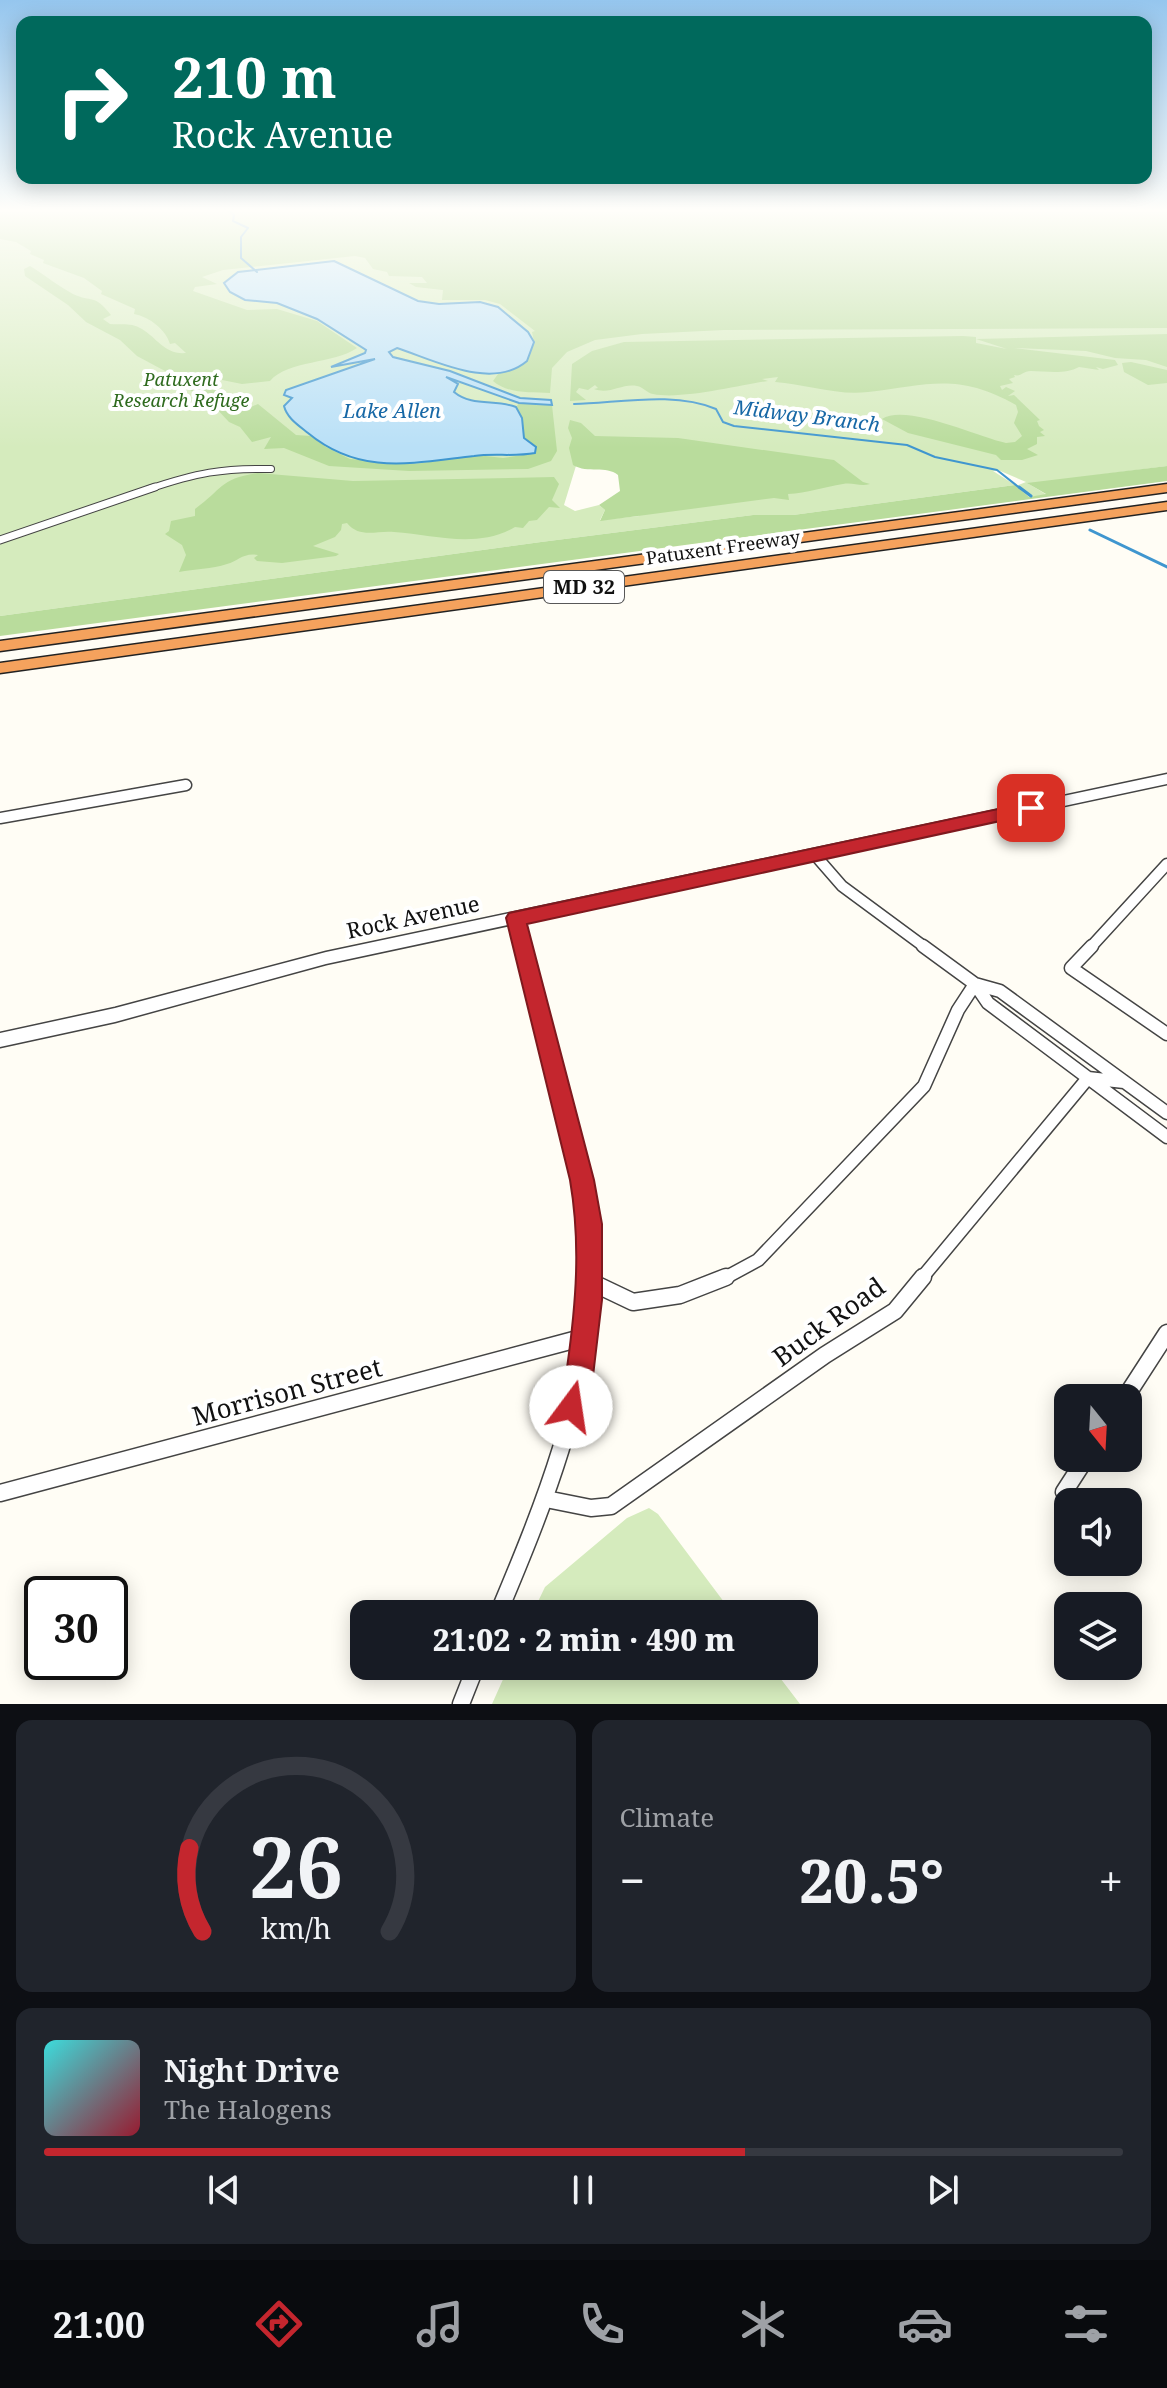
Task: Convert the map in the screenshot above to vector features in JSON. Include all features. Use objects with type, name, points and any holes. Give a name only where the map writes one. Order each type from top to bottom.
[{"type":"highway","name":"Patuxent Freeway","points":[[0,646],[1167,488]]},
{"type":"highway","name":"Patuxent Freeway","points":[[0,668],[1167,506]]},
{"type":"street","points":[[0,540],[198,472],[231,468],[271,469]]},
{"type":"street","name":"Rock Avenue","points":[[0,1040],[115,1015],[326,958],[1167,779]]},
{"type":"street","points":[[0,818],[186,785]]},
{"type":"street","points":[[815,855],[842,886],[975,984],[988,1003],[1167,1137]]},
{"type":"street","points":[[1167,864],[1071,968],[1167,1034]]},
{"type":"street","points":[[504,1600],[546,1499],[579,1376],[591,1282],[590,1224],[582,1180],[516,918]]},
{"type":"street","points":[[975,984],[1000,991],[1167,1113]]},
{"type":"street","points":[[591,1282],[633,1302],[680,1295],[721,1280],[758,1260],[924,1086],[958,1010],[975,984]]},
{"type":"street","points":[[1088,1078],[1124,1082]]},
{"type":"street","name":"Buck Road","points":[[546,1499],[591,1508],[611,1506],[825,1355],[895,1311],[1088,1078]]},
{"type":"street","points":[[1134,1384],[1167,1333]]},
{"type":"street","name":"Morrison Street","points":[[0,1493],[585,1337]]},
{"type":"street","points":[[461,1704],[470,1680]]},
{"type":"green space","name":"Patuxent Research Refuge","points":[[0,290],[1167,290],[1167,466],[1029,484],[1047,495],[1029,497],[1016,486],[1026,482],[998,470],[993,471],[1015,485],[793,515],[753,515],[0,616]],"holes":[[[626,451],[639,516],[600,520],[605,510],[599,505],[575,511],[564,505],[579,456]]]},
{"type":"green space","points":[[45,290],[66,290],[93,300],[111,315],[103,319],[110,324],[138,327],[167,349],[186,353],[175,343],[170,344],[156,325],[134,314],[135,309],[101,294],[100,290],[194,290],[247,310],[277,309],[317,321],[357,348],[336,357],[288,369],[270,381],[242,384],[206,373],[204,378],[233,398],[234,406],[244,410],[258,404],[296,435],[311,436],[350,459],[415,464],[477,455],[503,458],[535,453],[536,447],[524,438],[522,418],[516,407],[519,403],[552,405],[557,451],[551,461],[528,469],[409,471],[329,466],[284,448],[264,449],[271,437],[252,442],[240,427],[229,422],[213,405],[204,403],[178,378],[137,356],[120,340],[86,322]]},
{"type":"green space","points":[[439,290],[1167,290],[1167,328],[724,330],[642,334],[595,340],[567,352],[552,368],[550,393],[527,392],[505,388],[493,381],[498,374],[518,367],[534,342],[532,332],[535,331],[500,304],[485,300],[442,300],[443,290]]},
{"type":"green space","points":[[1167,334],[1167,367],[1146,360],[1115,358],[1086,351],[1013,348],[1115,360],[1118,365],[1103,369],[1096,367],[1099,370],[1079,367],[1061,372],[1028,371],[1009,379],[1013,383],[1000,386],[1002,390],[1006,387],[1015,391],[1008,396],[1014,395],[1040,420],[1037,421],[1044,430],[1040,432],[1045,436],[1037,437],[1037,444],[1027,449],[1038,455],[1022,460],[1001,460],[996,455],[908,433],[882,419],[893,415],[924,418],[1006,443],[1015,442],[1022,436],[1014,423],[1018,412],[1016,405],[977,388],[960,385],[926,384],[845,392],[775,382],[778,377],[679,395],[653,394],[632,386],[600,390],[594,389],[598,388],[595,385],[588,390],[579,388],[576,392],[586,400],[570,401],[572,364],[592,351],[624,342],[963,336],[976,339]],"holes":[[[976,339],[1007,349],[976,343]]]},
{"type":"green space","points":[[1122,363],[1167,370],[1167,383],[1148,385],[1124,372]]},
{"type":"green space","points":[[570,420],[581,423],[595,436],[678,438],[834,460],[870,484],[847,484],[788,494],[789,500],[774,498],[600,521],[605,510],[599,505],[620,491],[618,475],[608,470],[573,465],[569,448],[572,438],[568,428]]},
{"type":"green space","points":[[1167,466],[1167,481],[0,636],[0,616],[753,515],[793,515],[1015,485],[1029,497],[1046,494],[1027,483]]},
{"type":"green space","points":[[258,473],[353,481],[554,477],[559,484],[552,500],[560,508],[549,507],[537,520],[529,521],[523,528],[515,527],[501,534],[471,539],[363,532],[347,523],[342,524],[335,537],[313,546],[339,554],[336,556],[282,563],[257,561],[254,558],[258,555],[249,555],[221,566],[179,572],[186,555],[182,545],[165,534],[171,521],[195,516],[195,509],[222,486],[236,478]]},
{"type":"green space","points":[[649,1508],[658,1514],[722,1600],[539,1600],[545,1587],[627,1518]]},
{"type":"green space","points":[[503,1680],[782,1680],[800,1704],[492,1704]]},
{"type":"water","name":"Lake Allen","points":[[228,290],[394,290],[418,301],[439,304],[480,302],[498,307],[528,332],[534,342],[527,361],[513,370],[480,373],[445,365],[397,348],[389,352],[393,357],[450,371],[520,398],[551,400],[552,405],[519,403],[446,377],[458,384],[454,392],[468,400],[516,407],[522,418],[524,438],[536,447],[535,453],[387,463],[347,456],[328,447],[293,421],[284,406],[292,398],[284,395],[286,390],[375,359],[331,367],[366,350],[317,319],[277,303],[245,300]]},
{"type":"waterway","name":"Midway Branch","points":[[574,404],[682,400],[716,409],[723,422],[734,426],[907,445],[935,457],[997,470],[1021,489]]},
{"type":"waterway","name":"Midway Branch","points":[[1019,487],[1031,496]]},
{"type":"waterway","name":"Midway Branch","points":[[1090,530],[1167,567]]},
{"type":"route","points":[[571,1407],[579,1376],[589,1300],[590,1224],[582,1180],[516,918],[1031,808]]}]
